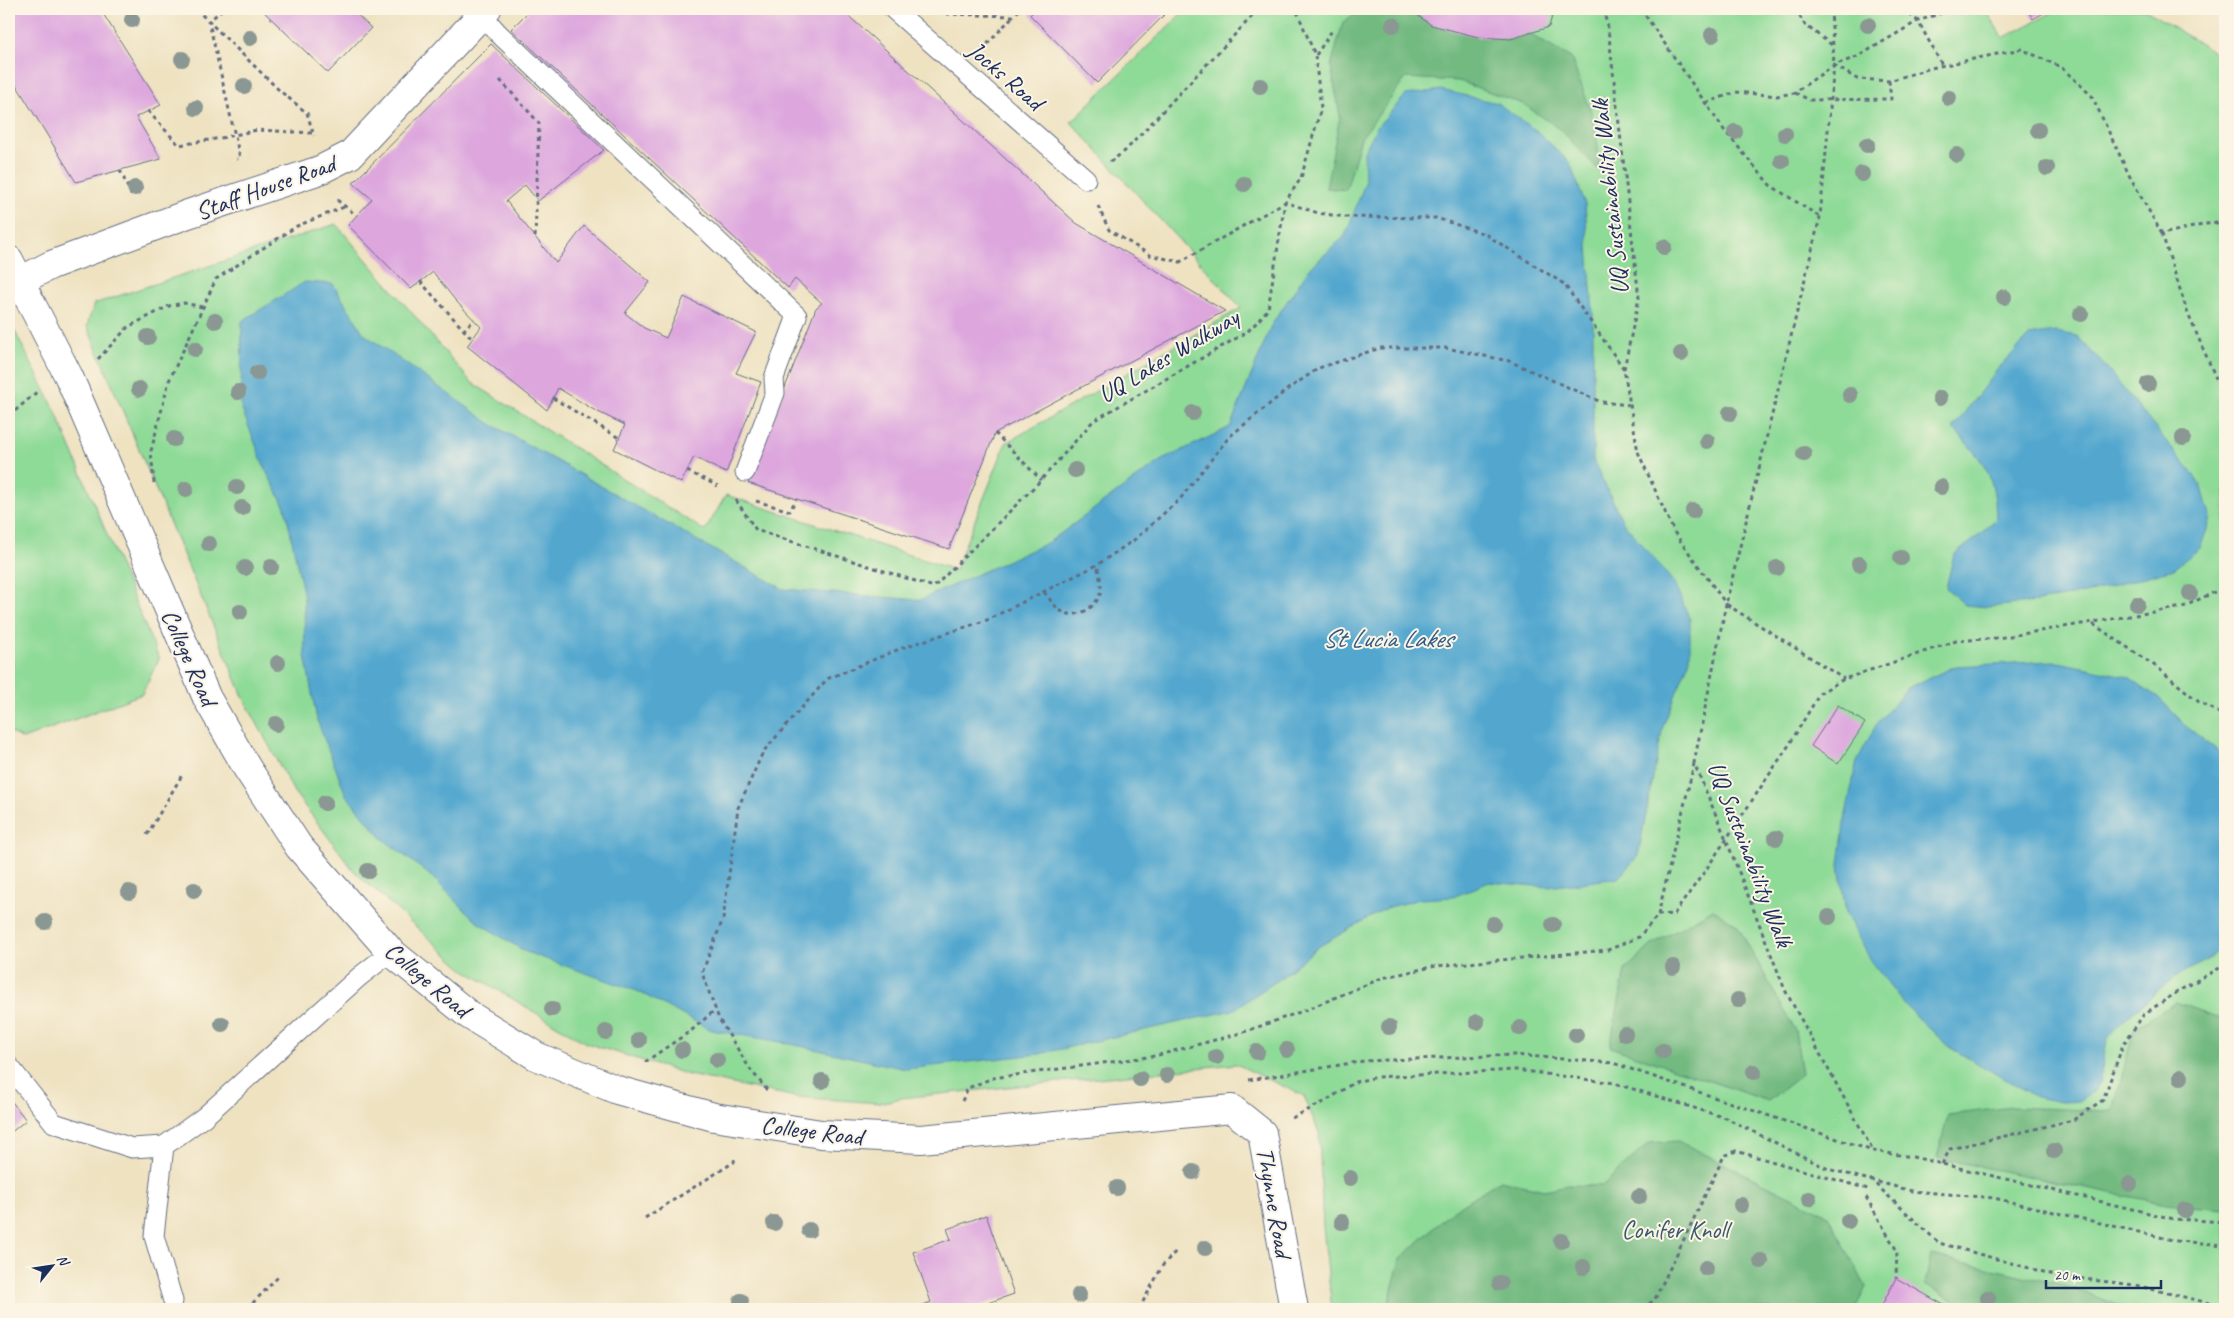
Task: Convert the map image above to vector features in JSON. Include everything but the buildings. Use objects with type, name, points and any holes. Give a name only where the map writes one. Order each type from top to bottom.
[{"type":"street","name":"Staff House Road","points":[[15,270],[51,265],[188,214],[320,170],[350,155],[484,12]]},
{"type":"street","name":"College Road","points":[[15,270],[69,377],[207,698],[247,768],[299,847],[391,952],[469,1015],[536,1056],[617,1090],[714,1117],[821,1134],[921,1139],[1232,1109]]},
{"type":"street","name":"Thynne Road","points":[[1232,1109],[1262,1133],[1294,1309]]},
{"type":"lane","name":"Jocks Road","points":[[895,11],[1086,179]]},
{"type":"lane","points":[[484,12],[498,33],[797,316],[774,378],[775,394],[745,472]]},
{"type":"lane","points":[[9,1066],[54,1123],[132,1148],[164,1146],[204,1116],[359,977],[391,952]]},
{"type":"lane","points":[[164,1146],[154,1236],[173,1301]]},
{"type":"path","points":[[196,9],[280,91],[307,113]]},
{"type":"path","points":[[209,22],[222,9]]},
{"type":"path","points":[[963,70],[1020,9]]},
{"type":"path","points":[[1260,9],[1125,151],[1086,179],[1109,230],[1150,255],[1180,262],[1285,202],[1301,178],[1320,108],[1315,55],[1296,9]]},
{"type":"path","name":"UQ Sustainability Walk","points":[[1603,9],[1608,28],[1639,298],[1624,369],[1638,452],[1674,532],[1726,604],[1694,763],[1785,990],[1873,1151]]},
{"type":"path","points":[[1641,9],[1724,130],[1770,185],[1820,218]]},
{"type":"path","points":[[1795,9],[1804,25],[1833,45]]},
{"type":"path","points":[[1832,9],[1834,65],[1820,218],[1726,604],[1844,679]]},
{"type":"path","points":[[1903,9],[1918,21],[1942,65]]},
{"type":"path","points":[[1706,103],[1736,92],[1777,96],[1794,92],[1834,65],[1856,57],[1918,21],[1953,9]]},
{"type":"path","points":[[895,11],[1013,16]]},
{"type":"path","points":[[209,22],[240,158],[231,162]]},
{"type":"path","points":[[1315,55],[1333,29]]},
{"type":"path","points":[[1834,65],[1856,79],[1889,81],[1942,65],[2021,49],[2061,67],[2092,96],[2129,175],[2162,234],[2188,314],[2225,399]]},
{"type":"path","points":[[495,73],[539,123],[535,238]]},
{"type":"path","points":[[1794,92],[1810,100],[1891,99],[1889,81]]},
{"type":"path","points":[[148,111],[179,145],[258,130],[313,133]]},
{"type":"path","points":[[120,170],[136,204]]},
{"type":"path","points":[[1285,202],[1318,213],[1345,217],[1436,218],[1484,234],[1564,284],[1624,369]]},
{"type":"path","name":"UQ Lakes Walkway","points":[[735,500],[756,530],[934,587],[1041,480],[1092,420],[1247,332],[1258,322],[1268,309],[1285,202]]},
{"type":"path","points":[[154,487],[151,451],[168,382],[216,279],[297,226],[344,208]]},
{"type":"path","points":[[2162,234],[2225,220]]},
{"type":"path","points":[[2215,221],[2225,234]]},
{"type":"path","points":[[420,281],[472,339]]},
{"type":"path","points":[[97,360],[128,327],[169,306],[184,303],[202,307]]},
{"type":"path","points":[[463,331],[474,319]]},
{"type":"path","points":[[771,1095],[750,1069],[719,1019],[702,973],[723,919],[738,808],[763,752],[827,679],[902,648],[987,620],[1097,565],[1134,540],[1180,499],[1229,437],[1288,388],[1319,368],[1380,348],[1446,348],[1509,361],[1601,402],[1630,405]]},
{"type":"path","points":[[9,416],[41,388]]},
{"type":"path","points":[[553,398],[619,438]]},
{"type":"path","points":[[995,432],[1041,480]]},
{"type":"path","points":[[1044,592],[1058,609],[1065,614],[1074,614],[1087,610],[1096,604],[1102,590],[1097,565]]},
{"type":"path","points":[[1658,915],[1674,914],[1789,745],[1820,693],[1844,679],[1956,641],[1998,638],[2183,607],[2225,587]]},
{"type":"path","points":[[2092,623],[2158,668],[2199,702],[2225,716]]},
{"type":"path","points":[[959,1108],[968,1088],[993,1078],[1155,1056],[1258,1027],[1303,1011],[1382,978],[1436,966],[1608,950],[1639,937],[1658,915],[1694,763]]},
{"type":"path","points":[[147,835],[182,775]]},
{"type":"path","points":[[1942,1164],[1950,1149],[2073,1120],[2103,1100],[2123,1045],[2144,1014],[2182,989],[2225,965]]},
{"type":"path","points":[[638,1066],[692,1030],[716,1009]]},
{"type":"path","points":[[1241,1081],[1364,1061],[1514,1055],[1613,1063],[1873,1151],[1942,1164],[2174,1219],[2225,1222]]},
{"type":"path","points":[[1262,1133],[1324,1102],[1355,1082],[1377,1077],[1516,1070],[1623,1086],[1726,1118],[1828,1170],[1912,1191],[1994,1198],[2177,1241],[2225,1245]]},
{"type":"path","points":[[645,1218],[734,1162],[735,1149]]},
{"type":"path","points":[[1643,1309],[1655,1299],[1724,1156],[1736,1151],[1868,1189]]},
{"type":"path","points":[[1870,1179],[1939,1244],[2058,1276],[2135,1284],[2225,1307]]},
{"type":"path","points":[[1866,1197],[1897,1251],[1896,1278]]},
{"type":"path","points":[[1139,1309],[1163,1266],[1177,1250]]},
{"type":"path","points":[[247,1309],[280,1275]]},
{"type":"green space","points":[[1186,9],[1985,9],[2003,38],[2059,9],[2144,9],[2225,59],[2225,1309],[1332,1309],[1323,1227],[1319,1133],[1304,1096],[1236,1064],[901,1098],[879,1103],[796,1097],[689,1075],[586,1043],[463,969],[355,872],[294,792],[245,701],[87,326],[94,304],[336,224],[471,382],[705,531],[726,495],[955,570],[1006,443],[1241,308],[1071,122]]},
{"type":"green space","points":[[1414,9],[1515,26],[1571,58],[1592,114],[1598,147],[1599,170],[1560,129],[1523,104],[1459,81],[1406,78],[1361,138],[1346,190],[1326,188],[1340,116],[1331,66],[1343,22],[1361,10]]},
{"type":"green space","points":[[9,320],[55,410],[159,659],[142,694],[23,739],[9,732]]},
{"type":"green space","points":[[1713,909],[1737,925],[1795,1030],[1802,1074],[1768,1101],[1610,1047],[1625,970],[1653,944]]},
{"type":"green space","points":[[2176,1002],[2225,1020],[2225,1209],[2166,1204],[1937,1158],[1948,1115],[2012,1107],[2113,1111],[2134,1029]]},
{"type":"green space","name":"Conifer Knoll","points":[[1678,1141],[1828,1215],[1866,1287],[1855,1309],[1387,1309],[1400,1259],[1451,1212],[1500,1180],[1544,1190],[1568,1185],[1602,1186],[1649,1143]]},
{"type":"green space","points":[[1931,1255],[2063,1285],[2129,1309],[1968,1309],[1925,1284]]},
{"type":"water","name":"St Lucia Lakes","points":[[1441,90],[1497,103],[1537,131],[1570,163],[1585,204],[1593,314],[1593,460],[1623,522],[1674,583],[1690,619],[1690,659],[1663,726],[1638,856],[1618,878],[1548,887],[1489,882],[1453,897],[1420,899],[1386,908],[1318,947],[1278,980],[1233,1010],[1039,1054],[906,1069],[781,1042],[711,1030],[637,991],[526,952],[477,922],[432,877],[382,838],[346,795],[317,720],[305,655],[304,597],[285,507],[266,471],[241,407],[242,321],[305,282],[333,284],[364,334],[491,424],[783,589],[920,600],[1049,542],[1160,461],[1230,427],[1272,324],[1309,269],[1345,236],[1365,183],[1364,152],[1377,127],[1406,95]]},
{"type":"water","points":[[2055,332],[2077,336],[2103,364],[2201,484],[2211,519],[2200,548],[2173,569],[2094,591],[2038,602],[1987,607],[1965,605],[1946,588],[1954,555],[1996,519],[1995,503],[1993,489],[1986,469],[1973,450],[1953,428],[1996,371],[2029,336]]},
{"type":"water","points":[[2054,661],[2129,677],[2160,699],[2188,728],[2225,756],[2225,944],[2207,960],[2172,979],[2116,1027],[2107,1040],[2100,1080],[2093,1092],[2078,1101],[2061,1102],[2036,1097],[1949,1047],[1907,1007],[1872,963],[1846,913],[1839,865],[1844,824],[1857,761],[1876,725],[1907,688],[1956,666]]}]
